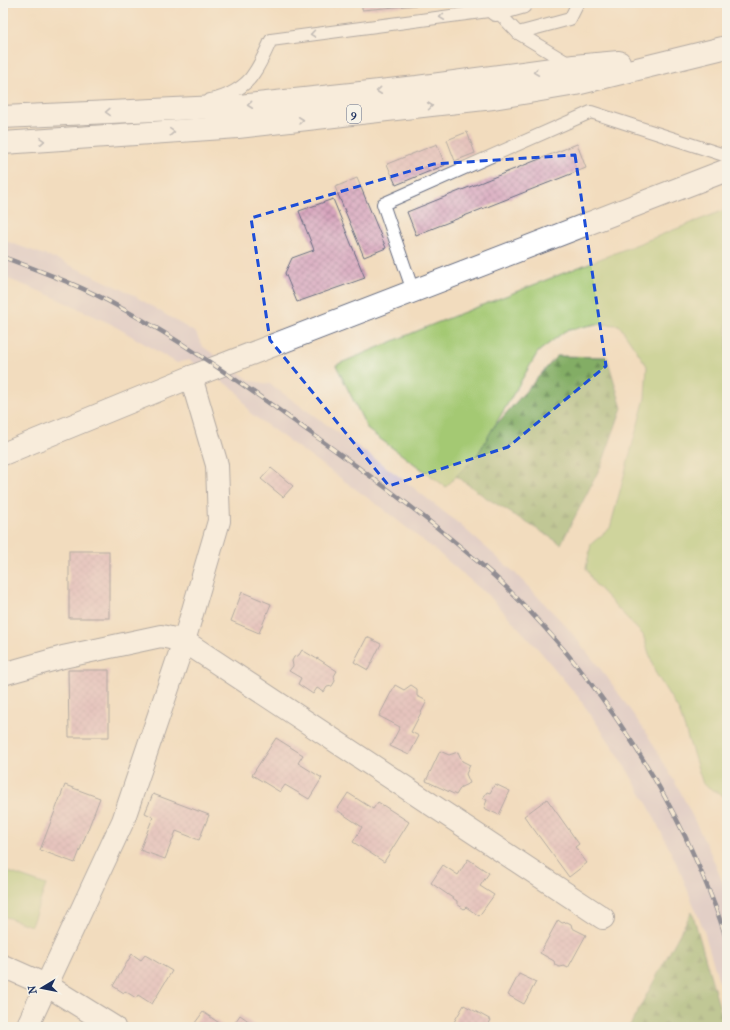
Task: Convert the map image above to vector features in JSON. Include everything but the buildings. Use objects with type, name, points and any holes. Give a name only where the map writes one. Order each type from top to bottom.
[{"type":"street","points":[[496,10],[520,3]]},
{"type":"street","name":"9","points":[[3,143],[238,127],[493,98],[576,84],[727,47]]},
{"type":"street","name":"9","points":[[3,117],[239,106],[418,87],[574,66],[700,54]]},
{"type":"street","points":[[3,454],[191,377],[727,170]]},
{"type":"street","points":[[27,1027],[48,986],[124,821],[184,641],[219,521],[217,465],[191,377]]},
{"type":"street","points":[[3,674],[63,657],[161,636],[184,641],[603,918]]},
{"type":"street","points":[[3,966],[48,986],[114,1027]]},
{"type":"lane","points":[[518,33],[570,19],[578,3]]},
{"type":"lane","points":[[147,111],[217,99],[232,92],[246,83],[254,75],[271,40],[496,10],[518,33],[574,66]]},
{"type":"lane","points":[[414,291],[383,204],[591,112],[727,156]]},
{"type":"highlighted area","points":[[575,155],[606,366],[508,447],[389,486],[270,340],[251,218],[434,164]]},
{"type":"shaded area","points":[[3,240],[61,261],[128,292],[196,333],[202,346],[251,381],[270,384],[400,477],[458,523],[515,573],[566,626],[607,677],[647,734],[680,791],[711,854],[727,893],[727,1017],[722,992],[703,928],[679,869],[649,807],[617,753],[579,698],[539,650],[491,598],[435,550],[379,506],[250,413],[237,391],[189,360],[177,363],[111,324],[47,294],[3,277]]},
{"type":"green space","points":[[727,209],[727,798],[703,784],[679,711],[655,672],[643,635],[594,583],[586,568],[591,544],[610,528],[645,398],[647,366],[619,325],[596,324],[565,331],[538,352],[478,454],[446,487],[368,430],[336,365],[434,324]]},
{"type":"green space","points":[[557,356],[607,357],[622,408],[602,464],[561,544],[485,497],[456,476],[478,454],[493,428]]},
{"type":"green space","points":[[3,870],[46,885],[31,926],[3,916]]},
{"type":"green space","points":[[692,911],[725,1027],[629,1027]]},
{"type":"railway","points":[[3,257],[93,293],[146,322],[194,352],[265,400],[392,492],[451,539],[501,582],[532,614],[582,672],[606,703],[648,768],[667,801],[697,862],[727,941]]}]
